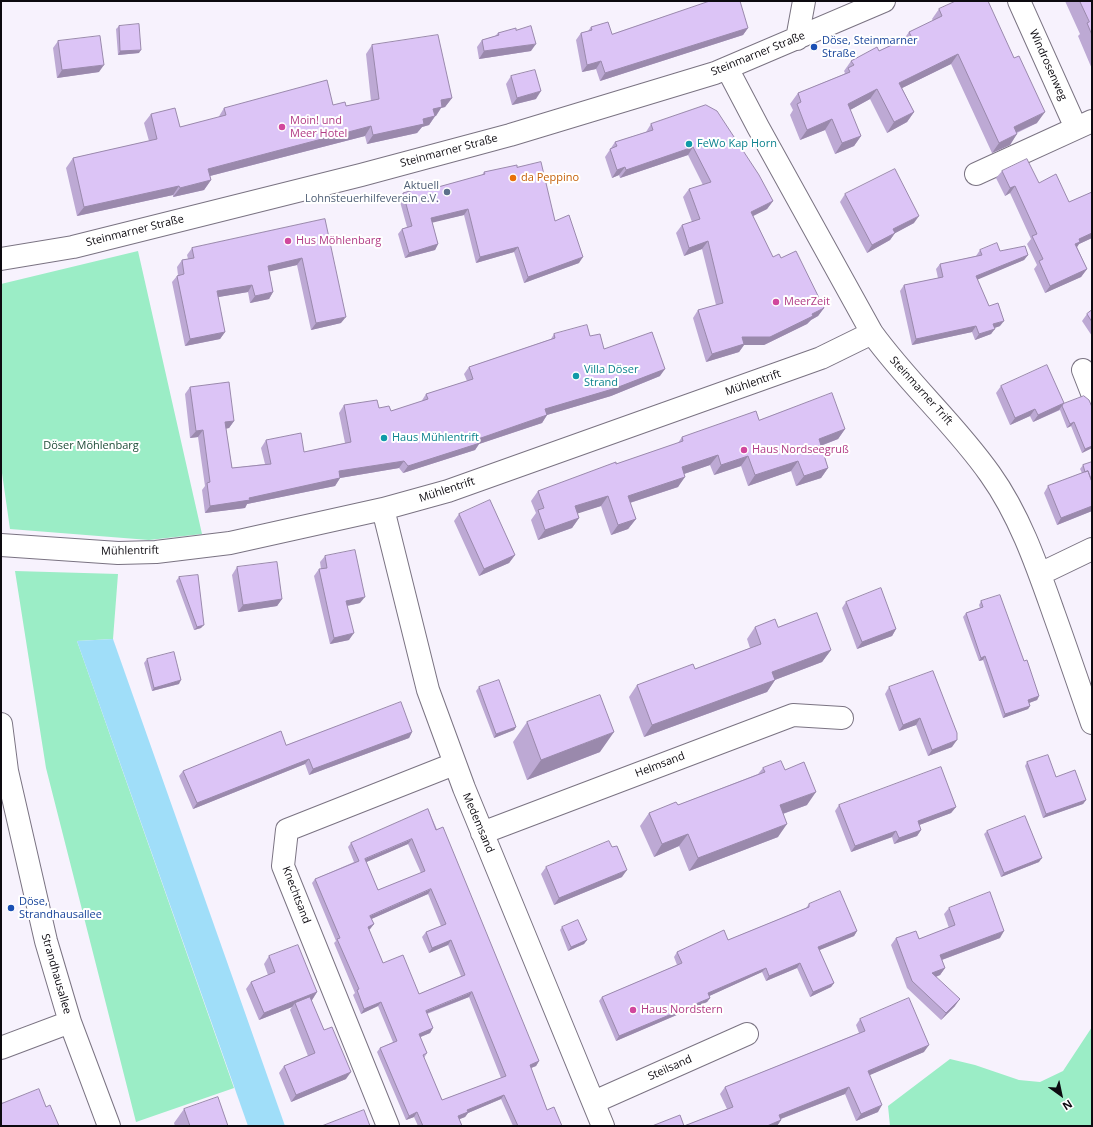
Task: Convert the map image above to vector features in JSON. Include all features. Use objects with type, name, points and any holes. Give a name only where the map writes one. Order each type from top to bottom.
[{"type":"street","points":[[798,39],[804,1]]},
{"type":"street","name":"Steinmarner Straße","points":[[1,259],[73,247],[361,175],[510,135],[727,68],[884,1]]},
{"type":"street","name":"Windrosenweg","points":[[976,174],[1084,124],[1019,1]]},
{"type":"street","name":"Steinmarner Trift","points":[[727,68],[761,134],[872,333],[888,356],[960,434],[991,476],[1017,520],[1040,574],[1092,723]]},
{"type":"street","name":"Mühlentrift","points":[[1,545],[118,553],[156,552],[230,543],[383,509],[448,491],[821,358],[872,333]]},
{"type":"street","points":[[1083,370],[1092,393]]},
{"type":"street","name":"Medemsand","points":[[383,509],[428,690],[454,764],[603,1126]]},
{"type":"street","points":[[1040,574],[1092,549]]},
{"type":"street","name":"Helmsand","points":[[482,833],[793,715],[842,718]]},
{"type":"street","name":"Strandhausallee","points":[[1,724],[7,771],[46,941],[70,1022],[109,1126]]},
{"type":"street","name":"Knechtsand","points":[[388,1126],[283,866],[286,830],[454,764]]},
{"type":"street","points":[[1,1048],[70,1022]]},
{"type":"street","name":"Steilsand","points":[[594,1102],[747,1034]]},
{"type":"green space","name":"Döser Möhlenbarg","points":[[138,251],[202,534],[149,540],[10,529],[1,466],[1,284]]},
{"type":"green space","points":[[15,571],[118,574],[113,639],[77,641],[234,1088],[136,1122],[46,768]]},
{"type":"green space","points":[[1092,1027],[1092,1126],[890,1126],[888,1106],[950,1059],[975,1065],[1019,1080],[1040,1082],[1063,1071]]},
{"type":"water","points":[[113,639],[285,1126],[248,1126],[77,641]]},
{"type":"building","points":[[710,1],[740,1],[748,28],[605,73],[601,61],[587,65],[581,33],[592,30],[591,27],[608,22],[612,34]]},
{"type":"building","points":[[956,1],[988,1],[1014,58],[1019,56],[1045,112],[1014,127],[1017,134],[999,143],[958,54],[899,83],[914,112],[894,122],[877,89],[848,104],[861,136],[842,143],[832,119],[807,130],[797,104],[801,102],[798,93],[850,72],[848,68],[854,65],[851,61],[877,47],[879,51],[911,36],[909,32],[942,16],[939,9]]},
{"type":"building","points":[[1080,1],[1092,1],[1092,35],[1087,23],[1089,22]]},
{"type":"building","points":[[139,24],[141,50],[120,51],[119,26]]},
{"type":"building","points":[[531,26],[536,44],[484,51],[482,40],[499,35],[498,33]]},
{"type":"building","points":[[438,35],[452,98],[441,100],[442,107],[433,109],[435,116],[423,119],[424,124],[373,135],[371,126],[208,169],[211,180],[180,188],[179,186],[84,207],[73,158],[157,139],[151,114],[175,108],[180,127],[226,115],[224,108],[327,80],[333,105],[345,102],[346,106],[379,99],[372,45]]},
{"type":"building","points":[[100,36],[104,65],[62,70],[58,41]]},
{"type":"building","points":[[535,70],[541,91],[517,98],[511,76]]},
{"type":"building","points":[[706,105],[717,111],[759,175],[773,201],[751,212],[773,257],[779,254],[781,258],[796,251],[824,308],[812,314],[813,316],[770,337],[742,337],[744,344],[712,354],[698,310],[723,303],[708,241],[689,248],[682,225],[700,219],[689,189],[711,182],[693,147],[626,170],[625,167],[617,170],[610,149],[617,146],[615,142],[653,130],[651,124]]},
{"type":"building","points":[[1027,159],[1039,183],[1056,174],[1069,202],[1092,192],[1092,233],[1079,239],[1080,242],[1075,244],[1087,269],[1050,286],[1039,261],[1043,259],[1032,236],[1037,234],[1015,186],[1010,188],[1002,171]]},
{"type":"building","points":[[541,162],[555,221],[569,215],[583,257],[528,277],[518,247],[480,257],[468,209],[431,218],[438,244],[409,253],[402,229],[412,226],[403,193],[430,185],[431,189],[485,174],[484,172]]},
{"type":"building","points":[[895,169],[919,216],[893,229],[895,233],[872,245],[845,194]]},
{"type":"building","points":[[325,219],[346,317],[316,323],[302,258],[268,266],[273,292],[255,296],[252,285],[217,291],[225,332],[190,339],[177,276],[184,274],[182,260],[194,258],[192,248]]},
{"type":"building","points":[[997,243],[1000,251],[1025,246],[1028,255],[976,276],[989,306],[998,303],[1004,321],[993,324],[995,329],[979,334],[976,326],[916,339],[904,285],[943,277],[940,264],[982,255],[980,250]]},
{"type":"building","points":[[1092,310],[1092,322],[1087,314]]},
{"type":"building","points":[[587,325],[590,336],[600,334],[604,349],[652,332],[665,369],[616,388],[545,409],[547,415],[478,439],[480,443],[408,466],[404,461],[339,471],[340,478],[249,498],[250,500],[210,506],[207,483],[210,482],[203,430],[196,431],[190,387],[229,382],[234,421],[225,422],[232,468],[271,464],[266,440],[301,433],[304,452],[351,442],[344,405],[377,400],[379,408],[389,406],[391,411],[428,399],[426,394],[473,379],[469,367],[555,338],[554,334]]},
{"type":"building","points":[[1047,365],[1064,403],[1038,415],[1035,409],[1015,418],[1001,386]]},
{"type":"building","points":[[832,393],[845,429],[819,439],[828,468],[804,476],[798,461],[755,475],[748,456],[721,465],[718,455],[682,467],[685,477],[628,496],[636,519],[618,525],[608,496],[575,506],[579,518],[545,530],[538,510],[544,508],[538,491],[616,462],[616,464],[683,441],[682,437],[756,411],[759,420]]},
{"type":"building","points":[[1084,396],[1089,400],[1092,407],[1092,446],[1085,449],[1074,422],[1070,424],[1062,406],[1063,404]]},
{"type":"building","points":[[1092,462],[1092,482],[1088,471],[1085,472],[1083,465]]},
{"type":"building","points":[[1088,471],[1092,482],[1092,506],[1061,518],[1048,486]]},
{"type":"building","points":[[490,500],[515,555],[484,569],[459,514]]},
{"type":"building","points":[[355,550],[365,597],[346,601],[354,633],[334,638],[319,569],[327,568],[325,556]]},
{"type":"building","points":[[277,562],[282,599],[243,605],[237,567]]},
{"type":"building","points":[[198,575],[204,625],[197,627],[179,577]]},
{"type":"building","points":[[881,588],[896,629],[862,642],[846,602]]},
{"type":"building","points":[[1000,595],[1024,661],[1027,660],[1039,696],[1028,700],[1030,706],[1005,714],[985,656],[981,658],[966,613],[983,607],[981,601]]},
{"type":"building","points":[[817,613],[831,650],[772,672],[775,680],[652,725],[637,685],[693,664],[695,669],[761,644],[755,627],[775,619],[778,627]]},
{"type":"building","points":[[174,652],[181,680],[154,688],[147,659]]},
{"type":"building","points":[[933,671],[957,733],[957,740],[932,750],[920,718],[903,725],[889,687]]},
{"type":"building","points":[[499,680],[516,727],[496,734],[479,687]]},
{"type":"building","points":[[600,695],[614,732],[541,760],[527,722]]},
{"type":"building","points":[[401,702],[412,732],[313,769],[309,759],[197,803],[183,771],[281,731],[286,745]]},
{"type":"building","points":[[1048,755],[1056,777],[1075,770],[1086,800],[1046,814],[1027,762]]},
{"type":"building","points":[[781,761],[785,770],[804,762],[816,792],[780,805],[787,824],[698,858],[688,834],[662,844],[649,813],[676,802],[678,805],[765,772],[763,768]]},
{"type":"building","points":[[941,767],[956,807],[918,821],[921,830],[899,838],[896,831],[855,846],[839,805]]},
{"type":"building","points":[[428,809],[436,830],[443,827],[539,1061],[530,1065],[547,1110],[554,1107],[562,1126],[518,1126],[504,1095],[467,1110],[468,1112],[458,1116],[462,1126],[423,1126],[417,1112],[409,1116],[380,1048],[397,1041],[381,1002],[364,1009],[357,990],[359,989],[337,939],[340,938],[315,879],[359,861],[351,843]],"holes":[[[412,839],[425,871],[378,890],[365,859]],[[431,889],[446,924],[426,932],[432,948],[451,940],[465,975],[419,994],[403,955],[383,963],[368,927],[374,924],[370,916]],[[472,992],[506,1076],[442,1100],[423,1055],[427,1053],[419,1034],[433,1028],[426,1011]]]},
{"type":"building","points":[[1025,816],[1042,858],[1004,873],[987,831]]},
{"type":"building","points":[[609,841],[612,847],[617,846],[627,870],[559,898],[546,867]]},
{"type":"building","points":[[840,891],[857,931],[818,947],[834,983],[813,992],[800,963],[769,976],[766,968],[708,993],[710,998],[619,1036],[602,997],[682,963],[677,952],[724,930],[728,940],[809,907],[809,904]]},
{"type":"building","points":[[990,892],[1004,931],[940,955],[945,968],[932,973],[960,999],[946,1013],[912,981],[896,938],[916,931],[919,939],[955,925],[949,908]]},
{"type":"building","points":[[578,920],[587,940],[571,947],[562,927]]},
{"type":"building","points":[[298,945],[317,992],[264,1013],[251,982],[275,972],[269,956]]},
{"type":"building","points":[[310,997],[324,1030],[332,1027],[351,1072],[296,1095],[284,1066],[315,1053],[295,1003]]},
{"type":"building","points":[[909,998],[929,1045],[868,1071],[882,1105],[861,1114],[849,1087],[779,1115],[781,1120],[767,1126],[684,1126],[733,1107],[725,1087],[865,1031],[860,1019]]},
{"type":"building","points":[[39,1089],[46,1107],[50,1105],[59,1126],[1,1126],[1,1101],[2,1103]]},
{"type":"building","points":[[218,1097],[228,1126],[190,1126],[184,1109]]},
{"type":"building","points":[[364,1110],[370,1126],[322,1126]]},
{"type":"building","points":[[680,1115],[684,1126],[652,1126]]},
{"type":"place","name":"Döse, Steinmarner Straße","points":[[814,47]]},
{"type":"place","name":"Moin! und Meer Hotel","points":[[282,127]]},
{"type":"place","name":"FeWo Kap Horn","points":[[689,144]]},
{"type":"place","name":"da Peppino","points":[[513,178]]},
{"type":"place","name":"Aktuell Lohnsteuerhilfeverein e.V.","points":[[447,192]]},
{"type":"place","name":"Hus Möhlenbarg","points":[[288,241]]},
{"type":"place","name":"MeerZeit","points":[[776,302]]},
{"type":"place","name":"Villa Döser Strand","points":[[576,376]]},
{"type":"place","name":"Haus Mühlentrift","points":[[384,438]]},
{"type":"place","name":"Haus Nordseegruß","points":[[744,450]]},
{"type":"place","name":"Döse, Strandhausallee","points":[[11,908]]},
{"type":"place","name":"Haus Nordstern","points":[[633,1010]]}]
